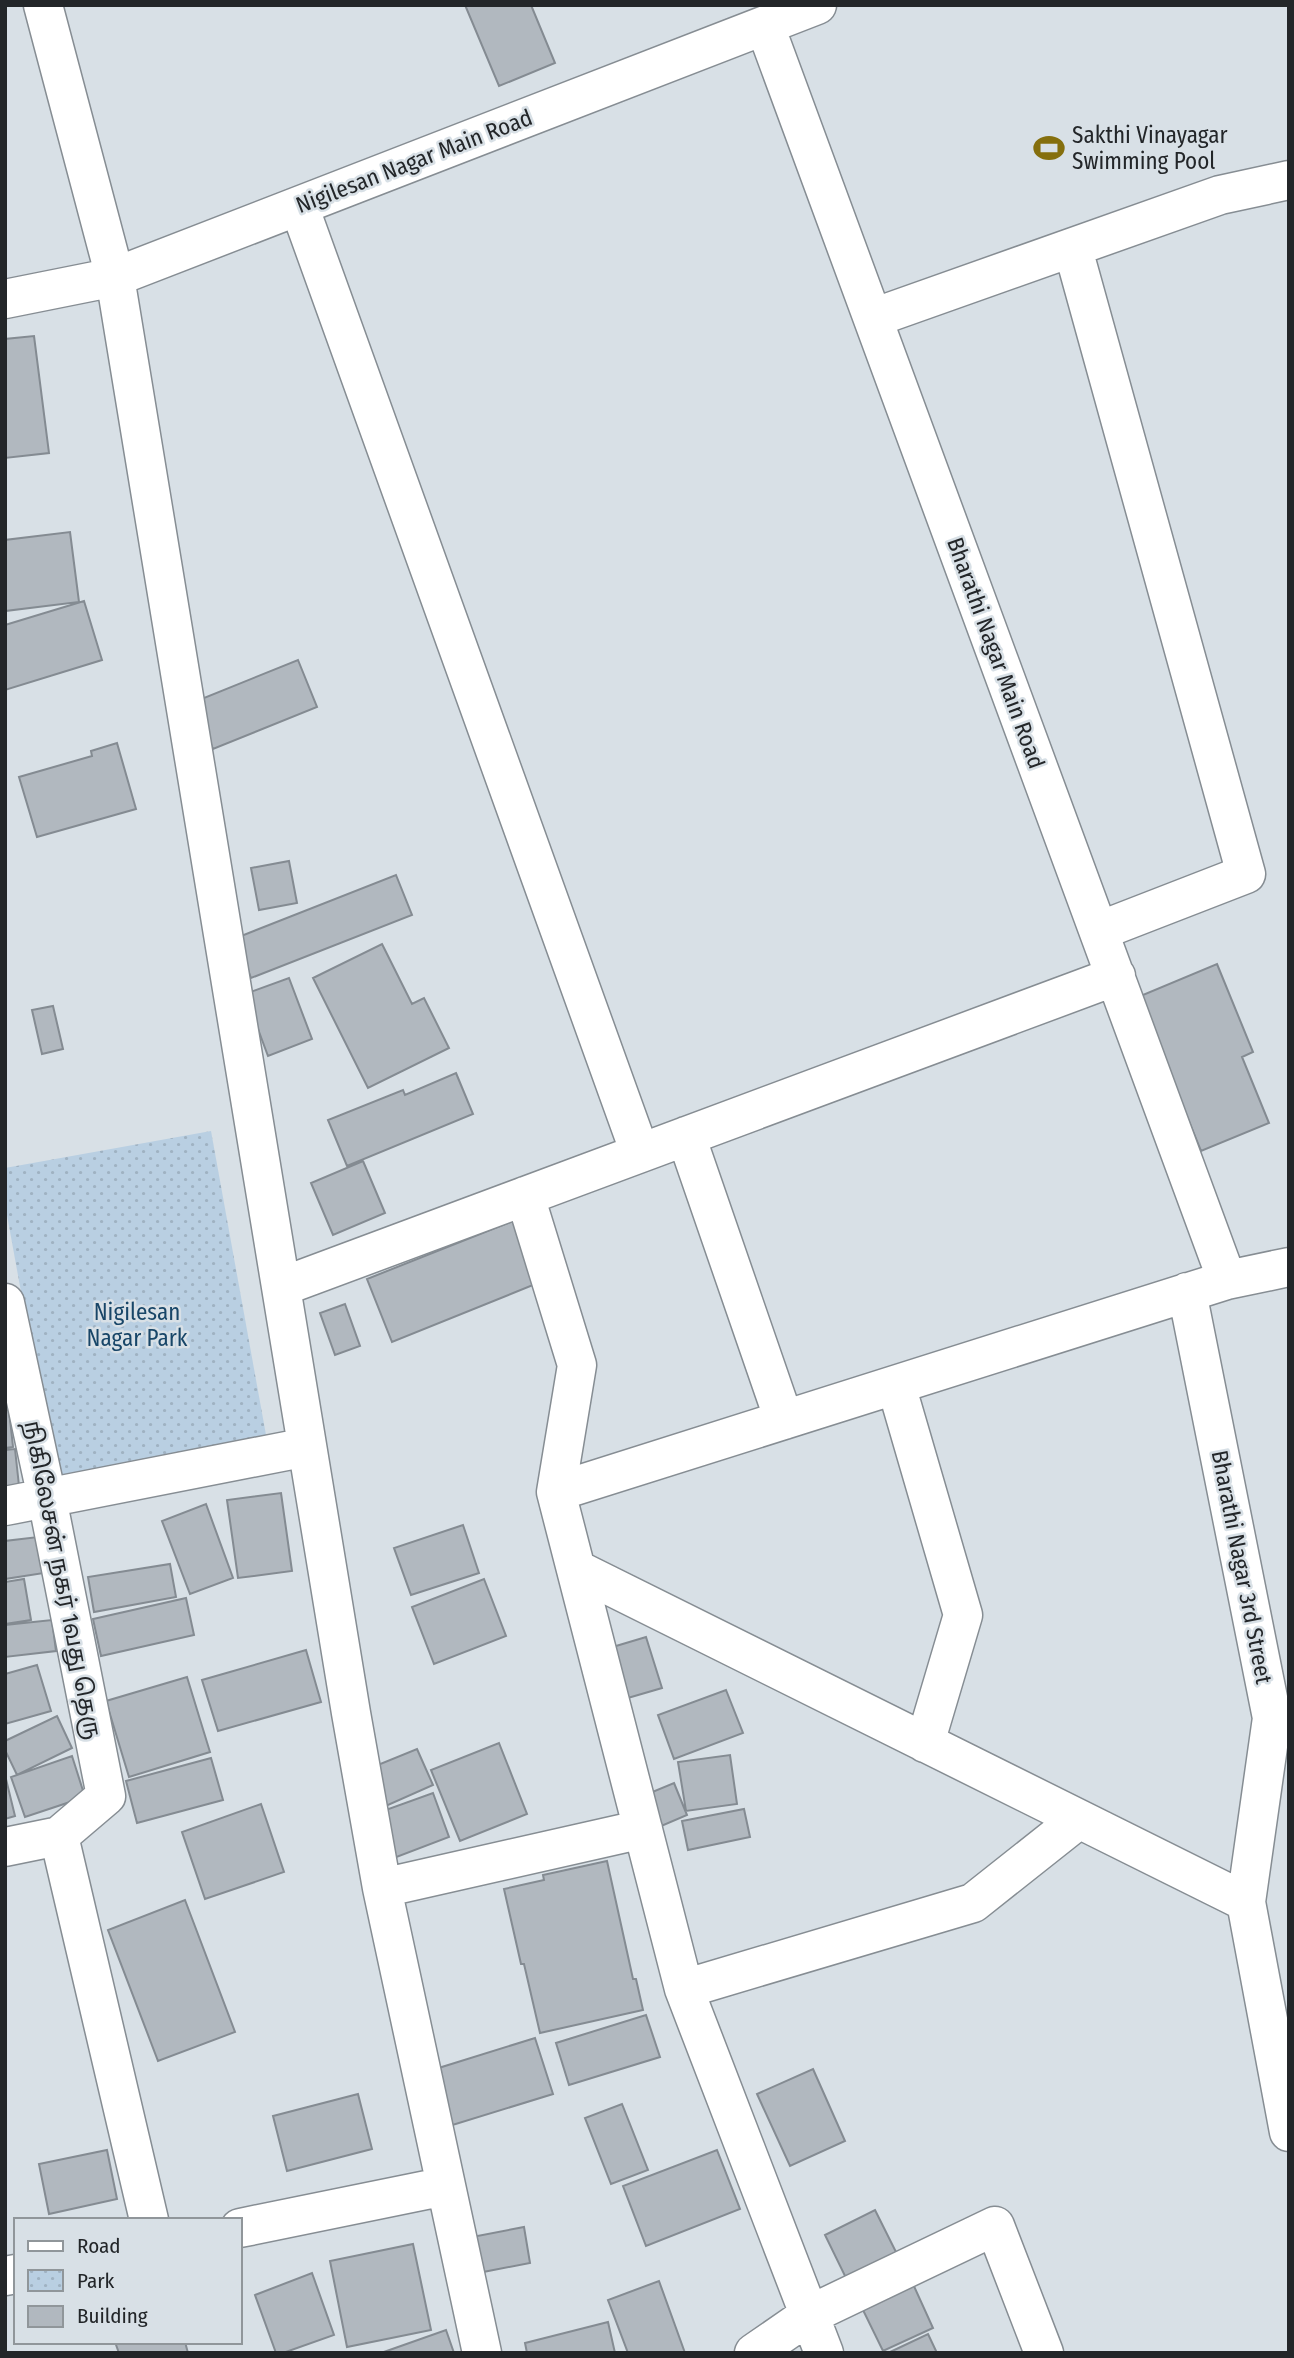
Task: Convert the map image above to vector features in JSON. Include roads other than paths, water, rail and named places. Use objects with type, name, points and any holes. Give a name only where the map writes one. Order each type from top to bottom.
[{"type":"street","points":[[43,5],[115,277],[382,1888],[482,2353]]},
{"type":"street","name":"Nigilesan Nagar Main Road","points":[[5,299],[115,277],[817,5]]},
{"type":"street","name":"Bharathi Nagar Main Road","points":[[765,26],[1227,1280]]},
{"type":"street","points":[[873,318],[1220,195],[1289,180]]},
{"type":"street","points":[[299,206],[640,1153]]},
{"type":"street","points":[[1073,249],[1246,874],[1098,931]]},
{"type":"street","points":[[281,1287],[1116,976]]},
{"type":"street","points":[[686,1136],[784,1420]]},
{"type":"street","points":[[525,1196],[577,1365],[556,1492],[684,1989],[824,2353]]},
{"type":"street","points":[[556,1492],[1187,1292],[1227,1280],[1289,1267]]},
{"type":"street","name":"Bharathi Nagar 3rd Street","points":[[1187,1292],[1272,1718],[1246,1902],[1289,2132]]},
{"type":"street","name":"நிகிலேசன் நகர் 1வது தெரு","points":[[5,1303],[106,1796],[58,1836]]},
{"type":"street","points":[[896,1385],[963,1615],[925,1743]]},
{"type":"street","points":[[5,1506],[307,1447]]},
{"type":"street","points":[[576,1569],[1246,1902]]},
{"type":"street","points":[[684,1989],[973,1903],[1079,1819]]},
{"type":"street","points":[[382,1888],[643,1829]]},
{"type":"street","points":[[5,1847],[58,1836],[149,2218]]},
{"type":"street","points":[[242,2228],[446,2186]]},
{"type":"street","points":[[754,2353],[809,2315],[995,2226],[1044,2353]]},
{"type":"place","name":"Sakthi Vinayagar Swimming Pool","points":[[1049,148]]},
{"type":"park label","name":"Nigilesan Nagar Park","points":[[137,1325]]}]
